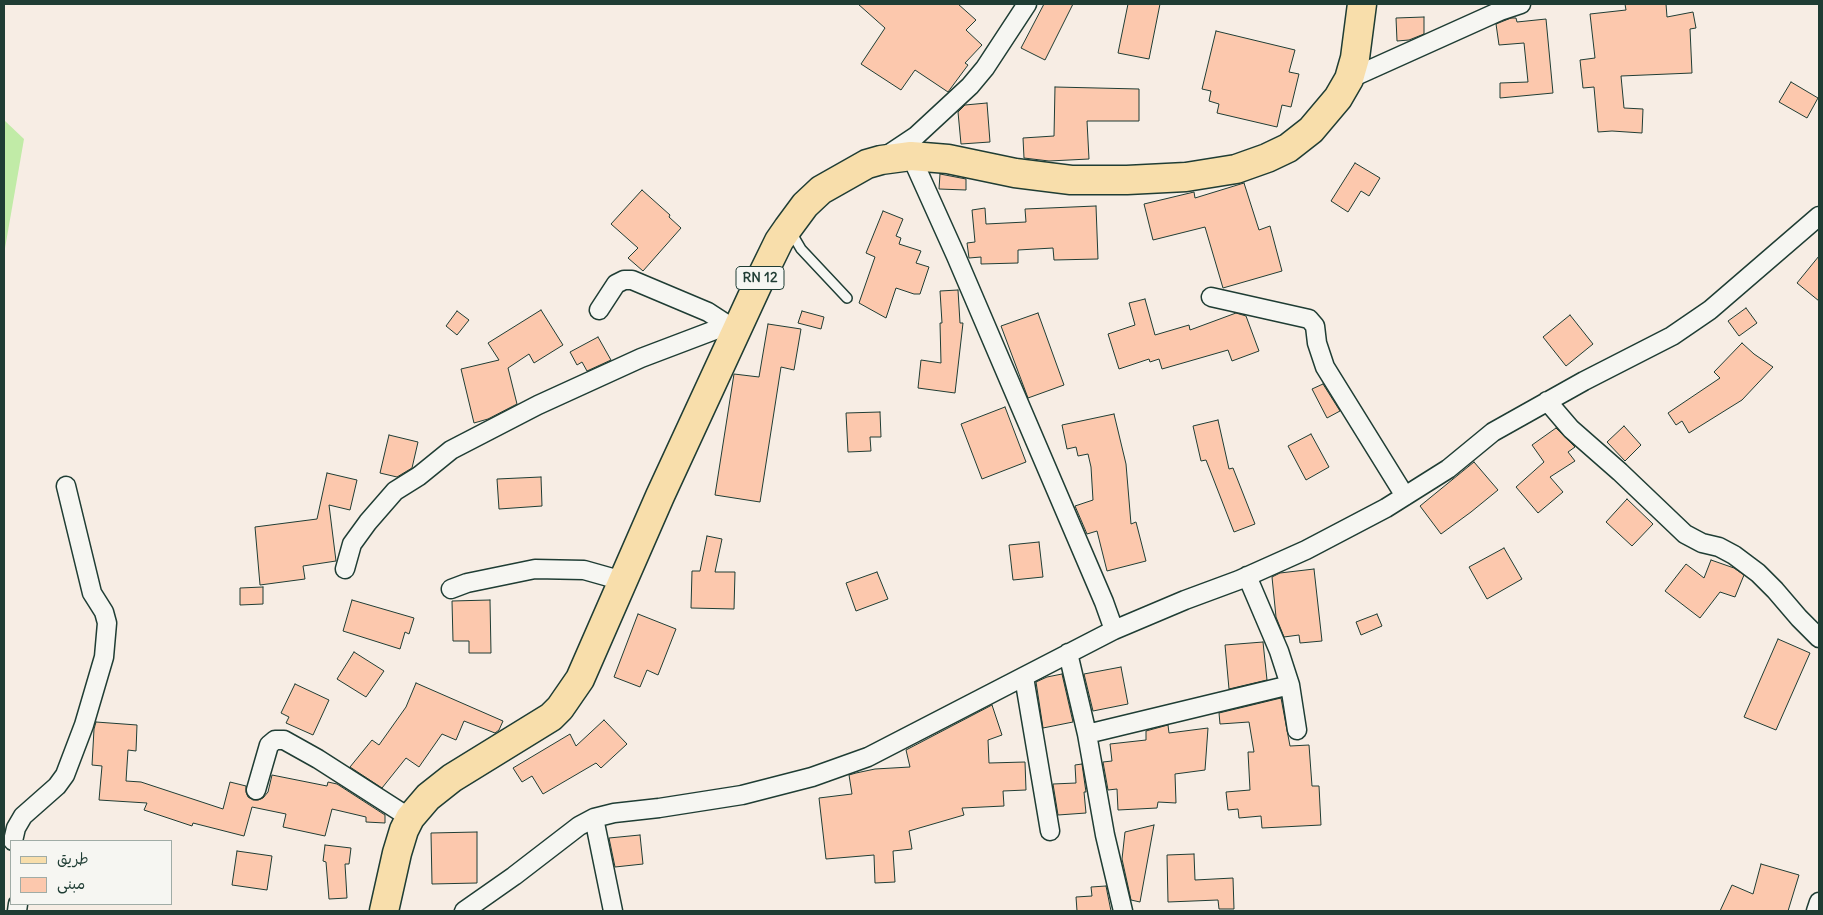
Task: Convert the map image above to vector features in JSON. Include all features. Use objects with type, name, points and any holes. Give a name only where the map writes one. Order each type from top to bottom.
[{"type":"main road","name":"RN 12","points":[[384,911],[396,853],[410,818],[428,797],[452,778],[541,724],[560,708],[580,679],[734,323],[779,241],[805,205],[821,190],[856,169],[881,160],[911,156],[948,159],[1015,173],[1071,180],[1186,177],[1236,169],[1288,148],[1311,130],[1325,115],[1349,79],[1356,58],[1362,4]]},
{"type":"street","points":[[881,160],[916,136],[970,86],[985,68],[1027,4]]},
{"type":"street","points":[[1349,79],[1500,11],[1521,4]]},
{"type":"street","points":[[911,156],[964,274],[1104,602],[1114,630]]},
{"type":"street","points":[[464,911],[514,876],[579,826],[594,818],[614,813],[742,795],[812,777],[868,757],[1114,630],[1306,550],[1386,508],[1448,469],[1493,432],[1547,401],[1672,336],[1710,310],[1819,216]]},
{"type":"street","points":[[599,310],[616,284],[624,280],[632,280],[734,323]]},
{"type":"street","points":[[1211,297],[1309,319],[1314,326],[1317,343],[1325,367],[1405,496]]},
{"type":"street","points":[[345,568],[352,544],[368,522],[395,492],[419,476],[451,450],[538,405],[641,358],[734,323]]},
{"type":"street","points":[[1547,401],[1571,429],[1620,472],[1685,534],[1734,555],[1758,573],[1819,638]]},
{"type":"street","points":[[13,840],[16,828],[23,816],[57,786],[65,775],[81,734],[104,657],[107,623],[104,612],[89,585],[66,486]]},
{"type":"street","points":[[451,589],[467,583],[535,569],[584,570],[623,581]]},
{"type":"street","points":[[1247,576],[1279,651],[1290,686],[1297,730]]},
{"type":"street","points":[[1068,653],[1086,734],[1105,835],[1124,911]]},
{"type":"street","points":[[1024,677],[1050,831]]},
{"type":"street","points":[[1086,734],[1290,686]]},
{"type":"street","points":[[256,790],[270,745],[275,740],[284,740],[318,759],[410,818]]},
{"type":"street","points":[[594,818],[613,911]]},
{"type":"street","points":[[1816,911],[1819,902]]},
{"type":"lane","points":[[788,228],[801,249],[846,298]]},
{"type":"green space","points":[[4,120],[24,139],[4,254]]},
{"type":"building","points":[[858,4],[958,4],[976,20],[966,30],[982,45],[965,63],[968,65],[948,92],[915,70],[901,90],[861,64],[885,28]]},
{"type":"building","points":[[1044,4],[1073,4],[1045,60],[1021,48]]},
{"type":"building","points":[[1128,4],[1160,4],[1149,59],[1118,53]]},
{"type":"building","points":[[1625,4],[1666,4],[1667,17],[1693,12],[1696,28],[1690,29],[1692,73],[1621,76],[1624,108],[1643,109],[1642,133],[1598,132],[1594,87],[1583,88],[1580,60],[1595,58],[1590,14],[1626,10]]},
{"type":"building","points":[[1424,17],[1424,34],[1409,40],[1397,41],[1396,18]]},
{"type":"building","points":[[1516,18],[1517,22],[1546,19],[1553,93],[1500,98],[1500,83],[1528,82],[1524,43],[1499,45],[1496,24]]},
{"type":"building","points":[[1216,31],[1295,50],[1289,72],[1299,74],[1291,107],[1282,105],[1277,127],[1217,113],[1219,104],[1209,101],[1211,91],[1202,89]]},
{"type":"building","points":[[1791,82],[1818,98],[1807,118],[1779,102]]},
{"type":"building","points":[[1055,87],[1139,89],[1139,121],[1087,121],[1089,159],[1049,161],[1024,158],[1023,138],[1054,136]]},
{"type":"building","points":[[987,103],[990,142],[961,144],[958,112],[965,105]]},
{"type":"building","points":[[1355,163],[1380,178],[1369,196],[1361,191],[1348,212],[1331,201]]},
{"type":"building","points":[[940,174],[966,179],[966,190],[939,189]]},
{"type":"building","points":[[1244,183],[1259,230],[1270,226],[1282,271],[1223,288],[1205,227],[1153,240],[1144,204],[1194,192],[1195,198]]},
{"type":"building","points":[[642,190],[670,215],[669,217],[681,228],[643,271],[628,258],[638,248],[611,224]]},
{"type":"building","points":[[1096,206],[1098,259],[1054,260],[1053,248],[1018,250],[1018,263],[981,264],[981,257],[969,258],[967,243],[975,242],[972,210],[985,208],[986,224],[1026,222],[1025,209]]},
{"type":"building","points":[[883,211],[903,219],[896,236],[901,238],[899,244],[921,251],[916,263],[929,267],[920,294],[896,288],[886,318],[859,303],[875,257],[866,253]]},
{"type":"building","points":[[1819,256],[1819,301],[1797,283]]},
{"type":"building","points":[[958,290],[960,323],[963,323],[955,393],[918,388],[921,360],[941,363],[940,323],[942,323],[940,291]]},
{"type":"building","points":[[1145,299],[1155,335],[1189,325],[1190,330],[1236,313],[1246,316],[1259,351],[1232,361],[1228,350],[1162,369],[1159,359],[1150,362],[1149,359],[1119,369],[1108,334],[1135,325],[1129,303]]},
{"type":"building","points":[[1746,308],[1757,323],[1739,336],[1728,321]]},
{"type":"building","points":[[541,310],[563,345],[534,363],[529,354],[508,368],[517,404],[488,419],[474,423],[461,369],[499,360],[488,343]]},
{"type":"building","points":[[457,311],[469,320],[457,335],[446,326]]},
{"type":"building","points":[[802,311],[824,317],[821,329],[798,323]]},
{"type":"building","points":[[1038,313],[1064,385],[1028,398],[1001,326]]},
{"type":"building","points":[[1570,315],[1593,344],[1566,366],[1543,337]]},
{"type":"building","points":[[768,324],[801,329],[794,370],[781,367],[760,502],[715,495],[734,374],[759,377]]},
{"type":"building","points":[[598,337],[611,360],[587,371],[582,362],[577,365],[570,352]]},
{"type":"building","points":[[1742,343],[1773,367],[1742,400],[1689,433],[1682,421],[1676,425],[1668,413],[1720,378],[1714,372]]},
{"type":"building","points":[[1323,384],[1340,411],[1327,418],[1312,389]]},
{"type":"building","points":[[1005,407],[1026,462],[982,479],[961,424]]},
{"type":"building","points":[[880,412],[881,437],[870,437],[871,451],[848,452],[846,413]]},
{"type":"building","points":[[1114,414],[1126,464],[1131,524],[1136,522],[1146,561],[1107,571],[1097,531],[1087,534],[1075,506],[1093,500],[1091,467],[1088,454],[1078,456],[1076,447],[1067,449],[1062,425]]},
{"type":"building","points":[[1218,420],[1229,469],[1233,468],[1255,524],[1234,532],[1206,460],[1201,461],[1193,426]]},
{"type":"building","points":[[1624,426],[1641,445],[1625,461],[1607,442]]},
{"type":"building","points":[[1556,428],[1575,447],[1568,452],[1575,461],[1550,477],[1563,492],[1538,513],[1516,487],[1544,462],[1532,445]]},
{"type":"building","points":[[1311,434],[1329,467],[1306,480],[1288,446]]},
{"type":"building","points":[[389,435],[418,442],[412,468],[397,477],[380,473]]},
{"type":"building","points":[[1474,462],[1498,490],[1441,534],[1420,506]]},
{"type":"building","points":[[327,473],[357,480],[350,510],[329,505],[336,561],[303,566],[305,579],[260,585],[255,527],[317,519]]},
{"type":"building","points":[[541,477],[542,506],[499,509],[497,479]]},
{"type":"building","points":[[1627,499],[1653,524],[1632,546],[1606,522]]},
{"type":"building","points":[[707,536],[722,539],[715,572],[735,572],[734,609],[691,608],[692,571],[700,571]]},
{"type":"building","points":[[1039,542],[1043,577],[1013,580],[1009,545]]},
{"type":"building","points":[[1504,548],[1522,579],[1487,599],[1469,567]]},
{"type":"building","points":[[1711,560],[1734,568],[1744,575],[1735,597],[1720,592],[1700,618],[1665,591],[1686,564],[1704,578]]},
{"type":"building","points":[[1314,569],[1322,641],[1300,643],[1299,635],[1284,637],[1276,617],[1272,577],[1280,573]]},
{"type":"building","points":[[877,572],[888,599],[856,611],[846,583]]},
{"type":"building","points":[[263,587],[263,604],[240,605],[240,588]]},
{"type":"building","points":[[352,600],[414,618],[409,634],[405,632],[400,649],[343,631]]},
{"type":"building","points":[[490,600],[491,653],[469,653],[469,641],[453,641],[452,601]]},
{"type":"building","points":[[638,614],[676,629],[658,675],[647,670],[640,687],[614,677]]},
{"type":"building","points":[[1377,614],[1382,626],[1361,635],[1356,622]]},
{"type":"building","points":[[1778,639],[1810,653],[1776,730],[1744,717]]},
{"type":"building","points":[[1263,642],[1267,680],[1229,689],[1225,645]]},
{"type":"building","points":[[354,652],[384,671],[366,697],[337,679]]},
{"type":"building","points":[[1121,667],[1128,704],[1093,711],[1084,674]]},
{"type":"building","points":[[1062,674],[1073,722],[1043,728],[1036,682],[1047,677]]},
{"type":"building","points":[[416,683],[503,721],[499,730],[495,733],[464,721],[456,740],[442,734],[419,767],[406,758],[382,788],[350,767],[372,740],[379,745],[406,707]]},
{"type":"building","points":[[295,684],[329,700],[313,735],[286,723],[289,717],[281,713]]},
{"type":"building","points":[[1281,698],[1290,746],[1309,745],[1312,786],[1319,786],[1321,825],[1262,828],[1261,816],[1239,818],[1238,809],[1228,810],[1226,792],[1250,790],[1248,752],[1254,752],[1249,722],[1220,724],[1219,713]]},
{"type":"building","points":[[992,705],[1002,735],[988,740],[989,763],[1025,762],[1026,790],[1003,791],[1004,806],[962,808],[964,815],[909,831],[912,849],[893,851],[895,882],[875,883],[874,855],[826,859],[819,798],[852,794],[849,775],[875,769],[910,767],[906,750]]},
{"type":"building","points":[[604,720],[627,744],[601,768],[596,763],[543,794],[532,776],[522,782],[513,768],[570,734],[576,746]]},
{"type":"building","points":[[96,722],[137,725],[136,751],[128,750],[126,781],[141,782],[223,809],[230,782],[246,786],[248,797],[258,800],[263,798],[268,792],[272,775],[327,786],[328,782],[337,784],[385,815],[385,823],[366,822],[366,817],[332,809],[325,836],[283,827],[286,814],[252,807],[244,836],[193,823],[192,826],[144,810],[147,803],[99,800],[102,766],[92,765]]},
{"type":"building","points":[[1168,725],[1169,733],[1208,728],[1205,770],[1175,774],[1176,803],[1158,802],[1157,808],[1118,810],[1117,789],[1108,790],[1103,762],[1112,761],[1110,744],[1146,740],[1146,731]]},
{"type":"building","points":[[1082,764],[1086,792],[1084,792],[1086,813],[1058,815],[1053,784],[1076,783],[1075,765]]},
{"type":"building","points":[[1154,825],[1140,902],[1131,900],[1122,859],[1125,832]]},
{"type":"building","points":[[477,832],[477,883],[432,884],[431,833]]},
{"type":"building","points":[[640,835],[643,864],[615,867],[609,838]]},
{"type":"building","points":[[325,845],[351,848],[349,864],[345,864],[347,898],[329,899],[326,862],[323,861]]},
{"type":"building","points":[[237,851],[272,856],[267,890],[232,885]]},
{"type":"building","points":[[1194,854],[1195,880],[1233,878],[1234,909],[1219,909],[1218,900],[1168,902],[1167,855]]},
{"type":"building","points":[[1761,864],[1799,875],[1788,911],[1720,911],[1732,885],[1753,894]]},
{"type":"building","points":[[1106,886],[1111,911],[1077,911],[1076,897],[1092,896],[1091,887]]}]
